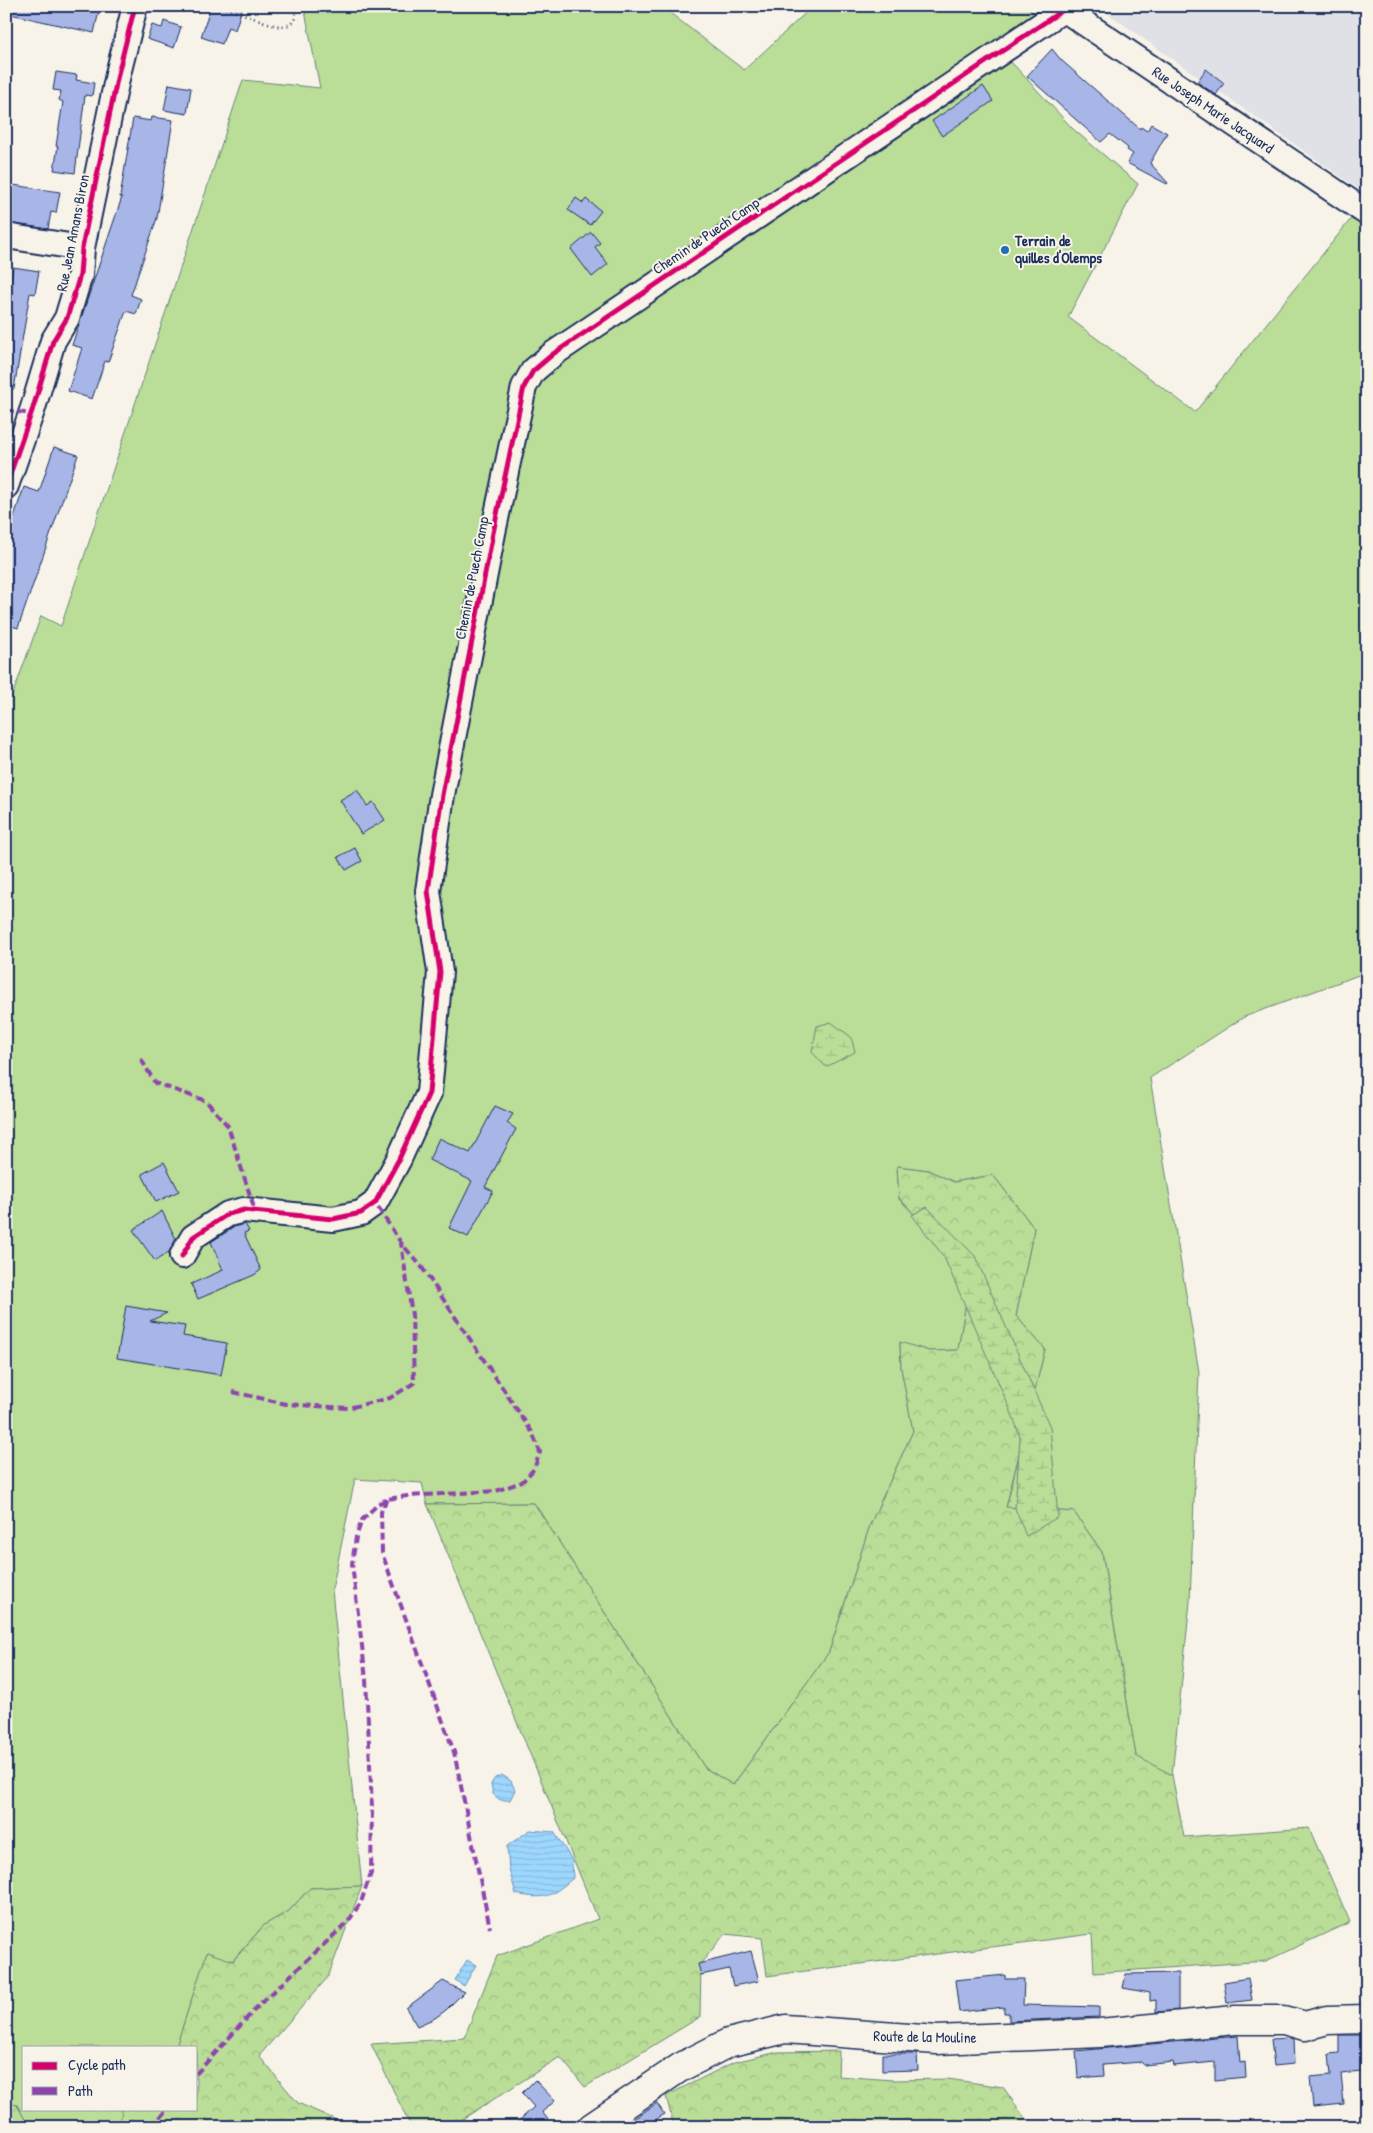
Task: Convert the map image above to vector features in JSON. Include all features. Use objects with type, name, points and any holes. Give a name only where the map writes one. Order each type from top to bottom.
[{"type":"main road","name":"Route de la Mouline","points":[[592,2127],[680,2066],[728,2043],[785,2029],[937,2040],[1100,2033],[1235,2020],[1284,2020],[1306,2026],[1327,2020],[1367,2019]]},
{"type":"street","name":"Rue Jean Amans Biron","points":[[6,486],[33,408],[53,341],[67,318],[80,275],[82,248],[118,74],[135,6]]},
{"type":"street","name":"Rue Joseph Marie Jacquard","points":[[1061,8],[1367,213]]},
{"type":"street","name":"Chemin de Puech Camp","points":[[182,1256],[193,1237],[228,1214],[244,1210],[332,1219],[361,1213],[375,1203],[399,1159],[428,1093],[440,972],[428,891],[442,795],[493,533],[524,386],[533,371],[553,354],[1061,8]]},
{"type":"street","points":[[6,236],[82,248]]},
{"type":"path","points":[[221,6],[276,26],[290,25],[295,19],[296,6]]},
{"type":"shaded area","points":[[1097,6],[1367,6],[1367,195]]},
{"type":"green space","points":[[304,6],[661,6],[744,70],[813,6],[1024,6],[1034,13],[1000,50],[1073,129],[1138,184],[1068,317],[1195,412],[1351,219],[1367,228],[1367,972],[1244,1017],[1150,1078],[1199,1372],[1190,1602],[1172,1775],[1136,1757],[1102,1552],[1074,1512],[1006,1508],[1045,1349],[1016,1316],[1034,1228],[993,1175],[954,1182],[928,1170],[897,1166],[899,1199],[971,1273],[958,1350],[929,1351],[900,1343],[901,1368],[913,1431],[870,1525],[829,1652],[733,1785],[705,1768],[534,1503],[427,1504],[422,1483],[355,1479],[332,1590],[362,1886],[310,1888],[289,1911],[264,1925],[232,1961],[207,1953],[176,2046],[22,2046],[22,2110],[122,2110],[120,2127],[29,2127],[17,2105],[6,2102],[6,708],[8,708],[41,616],[61,626],[243,80],[320,88]]},
{"type":"green space","points":[[831,1022],[851,1037],[855,1052],[826,1067],[812,1052],[817,1026]]},
{"type":"green space","points":[[897,1166],[928,1170],[954,1182],[993,1175],[1034,1228],[1016,1316],[1045,1349],[1006,1507],[1074,1512],[1102,1552],[1136,1756],[1172,1775],[1184,1837],[1309,1828],[1350,1922],[1266,1961],[1094,1973],[1092,1934],[767,1976],[762,1938],[725,1934],[701,1963],[700,2017],[585,2087],[560,2057],[450,2127],[411,2127],[371,2044],[464,2038],[497,1956],[598,1919],[427,1504],[534,1503],[705,1768],[733,1785],[829,1652],[870,1525],[913,1431],[901,1368],[900,1342],[929,1351],[958,1350],[971,1273],[899,1198]]},
{"type":"green space","points":[[927,1207],[975,1256],[1050,1427],[1058,1517],[1026,1536],[1015,1508],[1020,1437],[1012,1414],[944,1257],[912,1215]]},
{"type":"green space","points":[[362,1886],[328,1977],[259,2056],[298,2103],[352,2127],[120,2127],[122,2110],[198,2110],[198,2046],[176,2046],[207,1952],[233,1961],[264,1925],[289,1911],[310,1888]]},
{"type":"green space","points":[[839,2051],[838,2076],[893,2080],[948,2079],[1003,2087],[1031,2127],[674,2127],[666,2096],[734,2062],[778,2052]]},
{"type":"green space","points":[[6,2102],[17,2105],[29,2127],[6,2127]]},
{"type":"water","points":[[502,1775],[511,1781],[515,1790],[510,1800],[500,1800],[493,1794],[491,1784],[495,1778]]},
{"type":"water","points":[[530,1830],[554,1832],[572,1860],[573,1878],[553,1893],[541,1897],[516,1894],[509,1869],[507,1846]]},
{"type":"water","points":[[467,1960],[476,1965],[464,1986],[455,1980]]},
{"type":"building","points":[[6,6],[77,6],[99,11],[94,33],[6,13]]},
{"type":"building","points":[[211,6],[243,6],[235,30],[228,27],[222,44],[201,37]]},
{"type":"building","points":[[164,21],[181,27],[174,48],[147,39],[152,25],[162,28]]},
{"type":"building","points":[[1052,49],[1061,60],[1140,129],[1141,127],[1147,131],[1151,124],[1167,133],[1150,163],[1167,184],[1127,163],[1133,154],[1127,150],[1128,148],[1110,134],[1101,142],[1027,76]]},
{"type":"building","points":[[1206,69],[1224,83],[1216,95],[1197,82]]},
{"type":"building","points":[[56,72],[77,75],[76,80],[94,83],[92,96],[85,95],[75,173],[54,170],[63,102],[59,100],[61,91],[53,90]]},
{"type":"building","points":[[169,84],[191,88],[187,114],[164,110]]},
{"type":"building","points":[[983,86],[993,101],[942,136],[932,121]]},
{"type":"building","points":[[152,117],[173,120],[157,218],[131,295],[141,299],[136,314],[126,311],[108,362],[105,361],[92,399],[68,391],[82,348],[72,345],[122,197],[120,197],[133,118],[151,121]]},
{"type":"building","points":[[6,184],[60,192],[56,213],[51,212],[48,229],[6,223]]},
{"type":"building","points":[[576,198],[583,203],[586,199],[601,211],[590,225],[568,210]]},
{"type":"building","points":[[591,232],[600,243],[595,247],[608,264],[592,277],[571,249]]},
{"type":"building","points":[[13,267],[39,271],[35,294],[30,293],[14,389],[6,388],[6,309]]},
{"type":"building","points":[[54,447],[78,455],[18,628],[6,624],[6,540],[24,487],[39,492]]},
{"type":"building","points":[[357,790],[367,806],[373,802],[385,820],[361,834],[340,800]]},
{"type":"building","points":[[355,848],[362,861],[346,870],[338,857]]},
{"type":"building","points":[[495,1106],[513,1114],[507,1123],[516,1129],[485,1187],[493,1191],[468,1237],[449,1228],[472,1181],[429,1160],[439,1138],[470,1153]]},
{"type":"building","points":[[164,1162],[179,1191],[156,1202],[142,1174]]},
{"type":"building","points":[[162,1211],[176,1239],[169,1252],[155,1261],[133,1230]]},
{"type":"building","points":[[245,1224],[249,1231],[244,1233],[261,1270],[254,1275],[198,1299],[191,1284],[223,1270],[211,1242],[234,1227]]},
{"type":"building","points":[[126,1306],[167,1313],[150,1321],[185,1326],[183,1336],[227,1343],[221,1375],[117,1358]]},
{"type":"building","points":[[751,1951],[759,1981],[733,1986],[729,1969],[701,1975],[698,1964]]},
{"type":"building","points":[[1178,1973],[1178,2010],[1156,2012],[1156,2000],[1150,2001],[1150,1993],[1123,1988],[1126,1974]]},
{"type":"building","points":[[1005,1975],[1005,1979],[1024,1979],[1023,2005],[1099,2007],[1099,2017],[1009,2021],[1009,2013],[1004,2013],[1004,2007],[959,2012],[955,1980]]},
{"type":"building","points":[[1248,1978],[1252,2000],[1227,2003],[1224,1982]]},
{"type":"building","points":[[443,1981],[464,1992],[435,2018],[417,2026],[406,2008]]},
{"type":"building","points":[[1339,2035],[1367,2035],[1367,2058],[1361,2058],[1362,2072],[1341,2074],[1344,2104],[1313,2107],[1310,2077],[1331,2075],[1329,2054],[1339,2053]]},
{"type":"building","points":[[1238,2036],[1240,2063],[1245,2062],[1246,2077],[1215,2080],[1215,2062],[1174,2066],[1173,2062],[1144,2065],[1141,2062],[1103,2065],[1104,2076],[1078,2078],[1076,2051]]},
{"type":"building","points":[[1271,2039],[1293,2039],[1294,2064],[1274,2066]]},
{"type":"building","points":[[882,2054],[917,2054],[918,2070],[882,2071]]},
{"type":"building","points":[[535,2080],[555,2101],[542,2112],[554,2127],[512,2127],[534,2107],[522,2093]]},
{"type":"building","points":[[657,2103],[664,2114],[646,2127],[622,2127]]},
{"type":"marked path","points":[[6,410],[31,414]]},
{"type":"marked path","points":[[141,1059],[155,1083],[206,1101],[228,1126],[255,1211]]},
{"type":"marked path","points":[[198,2072],[259,2005],[348,1922],[361,1902],[371,1873],[372,1808],[366,1679],[352,1564],[356,1537],[362,1520],[378,1504],[387,1499],[407,1496],[496,1491],[522,1482],[534,1469],[540,1452],[532,1432],[421,1266],[401,1243],[375,1203]]},
{"type":"marked path","points":[[233,1392],[286,1404],[348,1408],[390,1398],[414,1383],[412,1315],[401,1243]]},
{"type":"marked path","points":[[387,1499],[381,1512],[382,1553],[454,1752],[490,1928]]},
{"type":"marked path","points":[[152,2127],[166,2110]]},
{"type":"cycle path","points":[[6,486],[33,408],[53,341],[67,318],[80,275],[82,248],[118,74],[135,6]]},
{"type":"cycle path","points":[[182,1256],[193,1237],[228,1214],[244,1210],[333,1219],[361,1213],[375,1203],[399,1159],[429,1093],[440,972],[428,891],[442,795],[493,533],[524,387],[533,371],[553,354],[1063,10]]},
{"type":"place","name":"Terrain de quilles d'Olemps","points":[[1005,250]]}]
